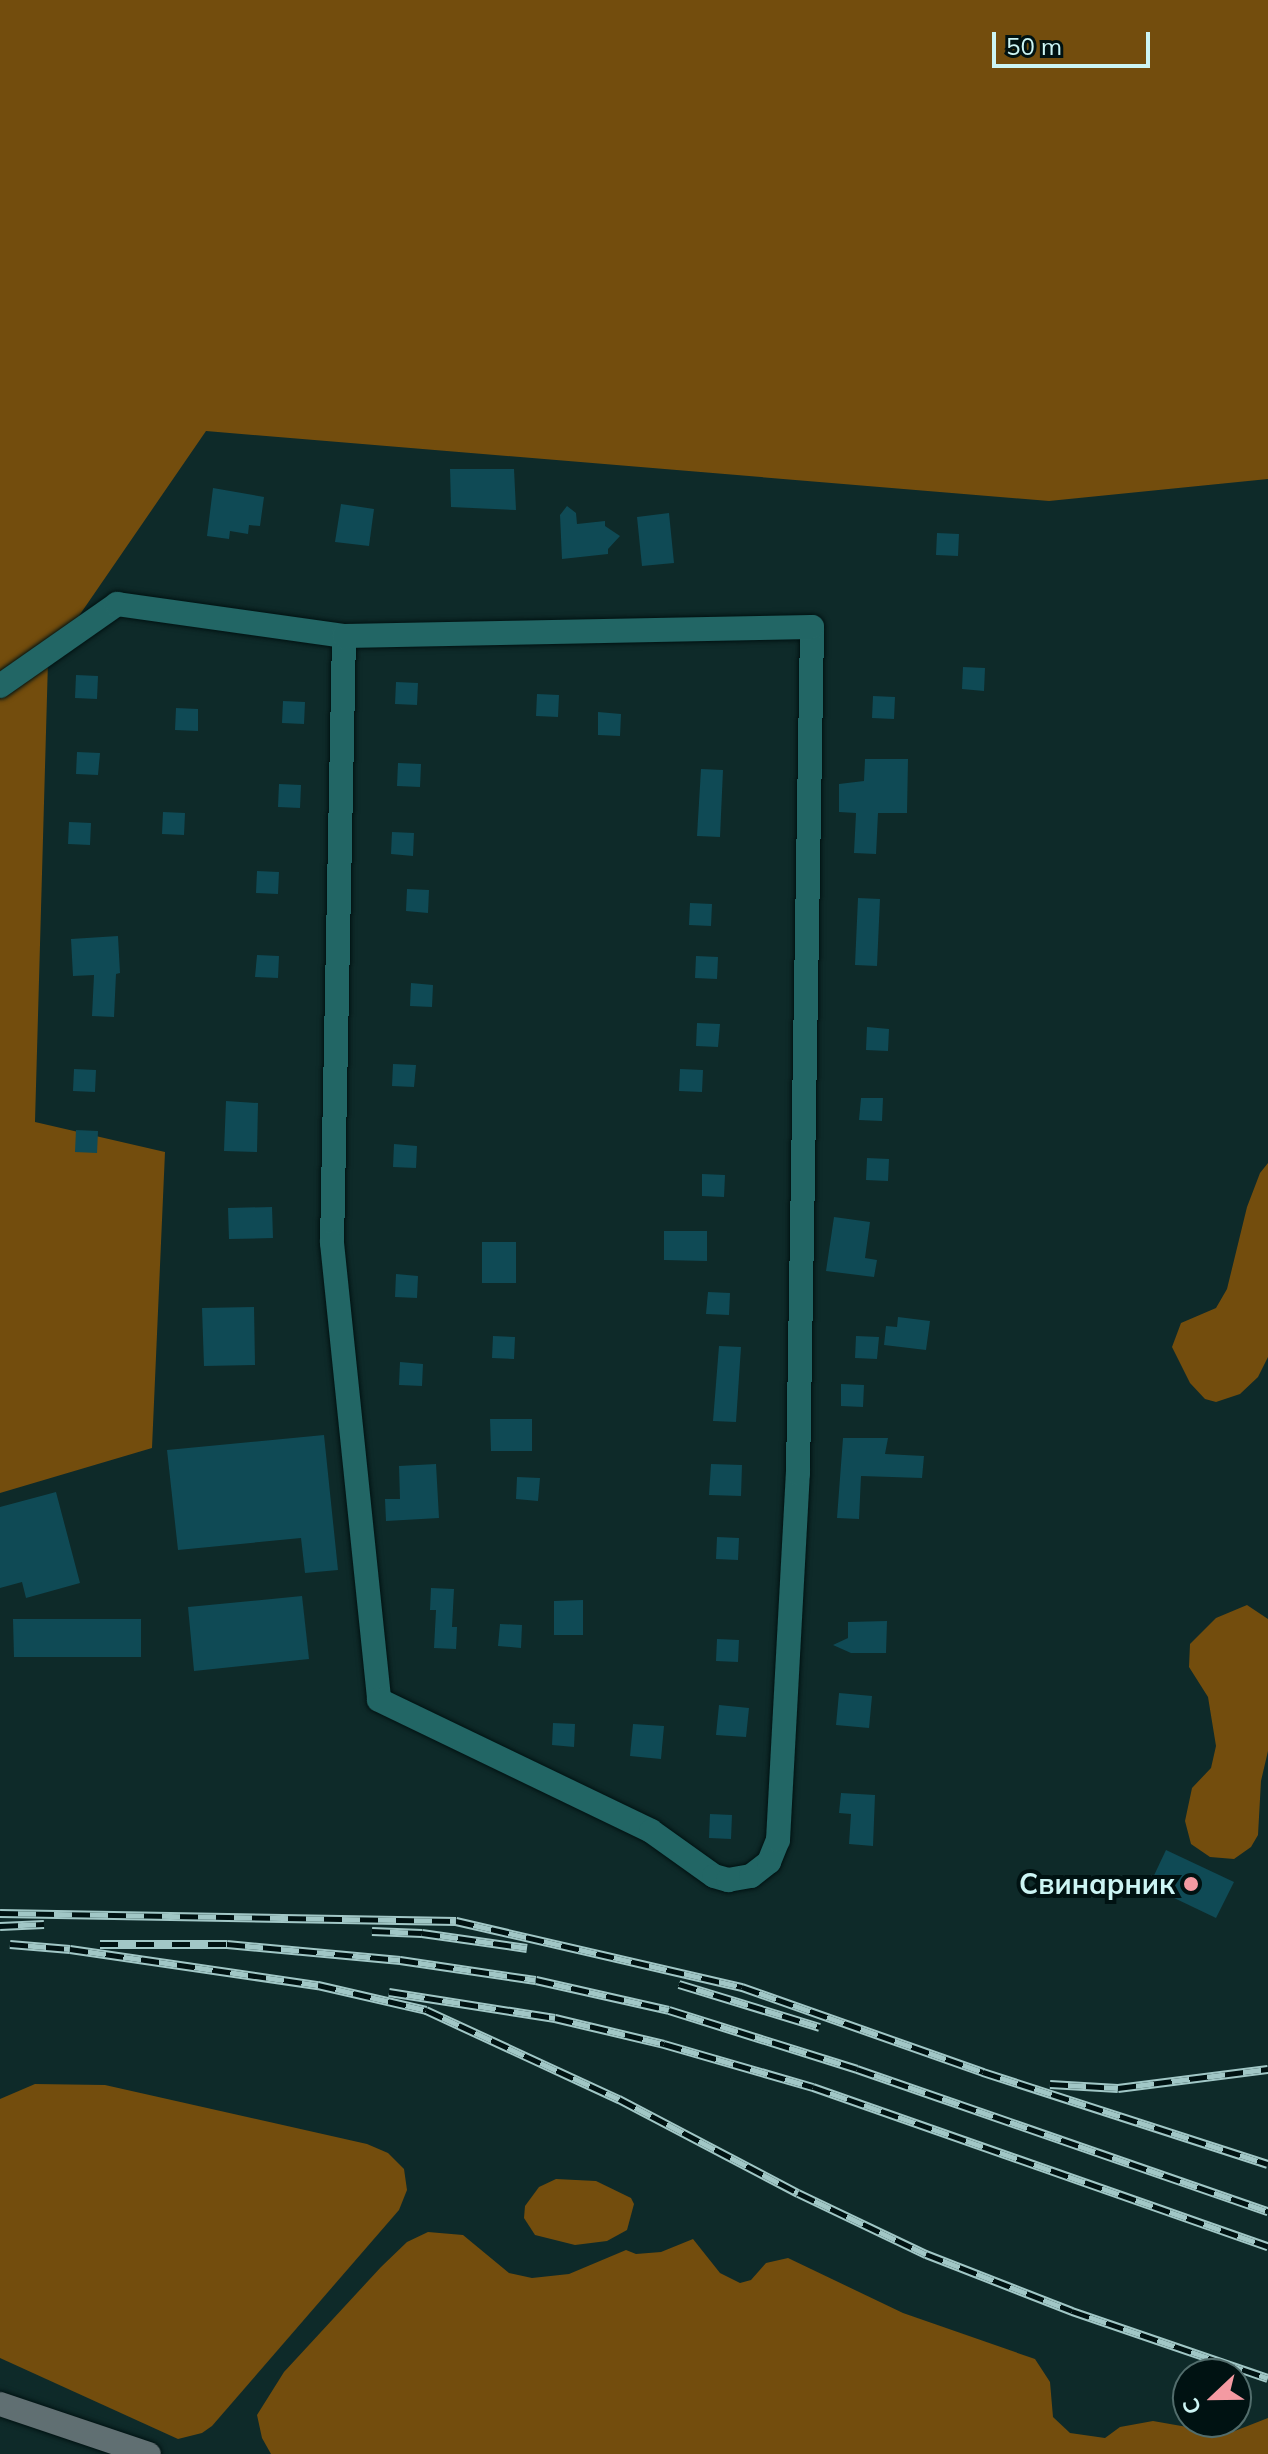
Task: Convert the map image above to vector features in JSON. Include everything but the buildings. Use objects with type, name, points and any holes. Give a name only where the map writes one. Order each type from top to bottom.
[{"type":"street","points":[[0,686],[117,604],[344,636],[812,627],[798,1473],[778,1840],[769,1862],[751,1876],[728,1880],[714,1876],[651,1831],[379,1700],[332,1243],[344,636]]},
{"type":"street","points":[[0,2404],[149,2454]]},
{"type":"shaded area","points":[[0,0],[1268,0],[1268,479],[1049,501],[206,431],[48,661],[35,1122],[165,1152],[152,1448],[0,1493]]},
{"type":"shaded area","points":[[1268,1163],[1268,1357],[1258,1377],[1240,1394],[1216,1402],[1205,1399],[1190,1383],[1172,1347],[1181,1323],[1216,1308],[1227,1289],[1247,1207],[1260,1173]]},
{"type":"shaded area","points":[[1247,1605],[1268,1619],[1268,1751],[1261,1781],[1258,1835],[1251,1847],[1234,1859],[1210,1857],[1191,1844],[1185,1821],[1192,1788],[1211,1768],[1216,1746],[1208,1697],[1189,1667],[1190,1644],[1216,1618]]},
{"type":"shaded area","points":[[35,2084],[105,2085],[367,2144],[388,2153],[404,2169],[407,2190],[399,2210],[212,2426],[202,2433],[178,2439],[0,2358],[0,2099]]},
{"type":"shaded area","points":[[556,2179],[596,2181],[631,2198],[634,2204],[627,2230],[607,2241],[575,2245],[535,2235],[524,2218],[525,2206],[539,2187]]},
{"type":"shaded area","points":[[428,2232],[463,2235],[509,2273],[532,2278],[569,2274],[626,2250],[636,2254],[661,2252],[693,2239],[720,2273],[740,2283],[751,2280],[766,2263],[788,2258],[903,2313],[1035,2359],[1050,2382],[1053,2417],[1070,2433],[1105,2438],[1120,2427],[1153,2421],[1172,2424],[1172,2438],[1252,2438],[1252,2424],[1268,2418],[1268,2454],[271,2454],[262,2438],[257,2415],[284,2372],[407,2242]]},
{"type":"railway","points":[[0,1913],[456,1921],[742,1987],[983,2072],[1268,2164]]},
{"type":"railway","points":[[0,1926],[44,1924]]},
{"type":"railway","points":[[372,1931],[422,1933],[527,1948]]},
{"type":"railway","points":[[10,1944],[70,1949],[318,1985],[426,2010],[619,2099],[798,2193],[926,2254],[1072,2311],[1268,2378]]},
{"type":"railway","points":[[100,1944],[227,1944],[400,1960],[536,1980],[669,2010],[857,2069],[1268,2211]]},
{"type":"railway","points":[[679,1984],[820,2027]]},
{"type":"railway","points":[[389,1992],[555,2018],[664,2044],[813,2087],[1268,2246]]},
{"type":"railway","points":[[1050,2084],[1118,2088],[1268,2069]]},
{"type":"place","name":"Свинарник","points":[[1191,1884]]}]
